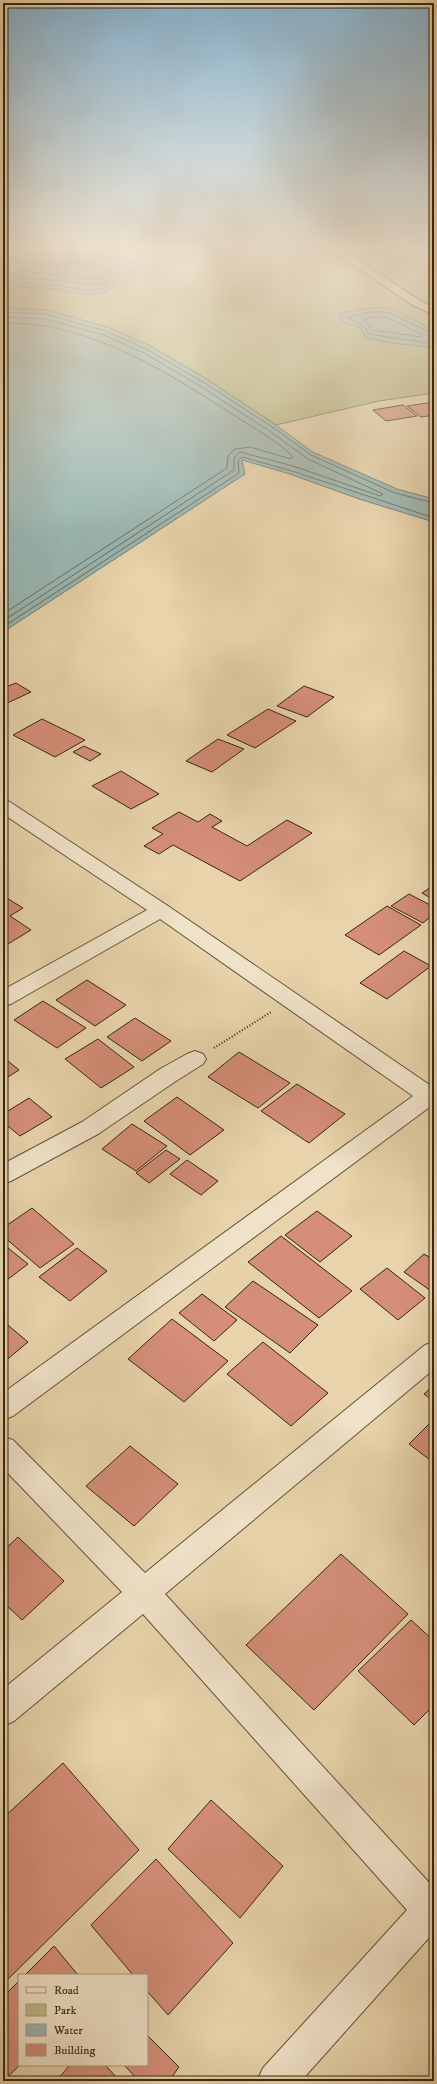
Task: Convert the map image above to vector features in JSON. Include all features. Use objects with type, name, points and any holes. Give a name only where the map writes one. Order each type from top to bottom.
[{"type":"street","points":[[3,806],[161,910],[432,1098],[3,1408]]},
{"type":"street","points":[[3,999],[161,910]]},
{"type":"street","points":[[3,1175],[90,1128],[168,1075],[195,1060]]},
{"type":"street","points":[[3,1710],[434,1353]]},
{"type":"street","points":[[3,1449],[144,1593],[433,1910],[276,2081]]},
{"type":"path","points":[[195,1060],[290,1000]]},
{"type":"green space","points":[[148,345],[434,345],[434,393],[379,401],[276,425],[205,378]]},
{"type":"water","points":[[3,345],[148,345],[205,378],[276,425],[313,452],[397,489],[434,499],[434,522],[359,499],[290,474],[242,460],[245,474],[3,632]]},
{"type":"water","points":[[411,345],[434,345],[434,348]]},
{"type":"building","points":[[434,402],[434,415],[421,417],[407,406]]},
{"type":"building","points":[[403,405],[417,416],[386,421],[373,410]]},
{"type":"building","points":[[16,683],[31,692],[3,705],[3,688]]},
{"type":"building","points":[[304,686],[334,697],[307,717],[277,706]]},
{"type":"building","points":[[268,709],[296,721],[255,748],[227,735]]},
{"type":"building","points":[[42,719],[85,740],[55,757],[13,735]]},
{"type":"building","points":[[218,739],[244,749],[212,772],[186,761]]},
{"type":"building","points":[[84,746],[101,754],[90,761],[73,752]]},
{"type":"building","points":[[121,771],[159,794],[131,809],[92,786]]},
{"type":"building","points":[[179,812],[198,822],[210,814],[222,821],[212,827],[247,846],[287,820],[312,833],[240,881],[173,845],[159,854],[144,846],[163,834],[152,828]]},
{"type":"building","points":[[434,885],[434,900],[422,893]]},
{"type":"building","points":[[409,894],[434,907],[434,914],[423,923],[391,906]]},
{"type":"building","points":[[5,897],[23,908],[10,916],[31,930],[3,947],[3,899]]},
{"type":"building","points":[[387,906],[421,925],[379,955],[345,935]]},
{"type":"building","points":[[404,951],[431,966],[387,999],[360,983]]},
{"type":"building","points":[[87,980],[126,1005],[95,1026],[56,1000]]},
{"type":"building","points":[[43,1001],[86,1028],[57,1048],[14,1020]]},
{"type":"building","points":[[135,1018],[171,1041],[142,1061],[107,1037]]},
{"type":"building","points":[[98,1039],[134,1067],[101,1088],[65,1059]]},
{"type":"building","points":[[239,1052],[290,1083],[258,1108],[208,1077]]},
{"type":"building","points":[[3,1057],[19,1070],[3,1080]]},
{"type":"building","points":[[297,1084],[345,1114],[309,1143],[261,1111]]},
{"type":"building","points":[[177,1097],[224,1130],[190,1155],[144,1121]]},
{"type":"building","points":[[29,1098],[52,1117],[20,1136],[3,1122],[3,1114]]},
{"type":"building","points":[[132,1124],[167,1146],[136,1171],[102,1149]]},
{"type":"building","points":[[166,1150],[180,1159],[149,1183],[136,1173]]},
{"type":"building","points":[[187,1160],[218,1181],[201,1195],[170,1174]]},
{"type":"building","points":[[32,1208],[74,1244],[40,1268],[3,1236],[3,1228]]},
{"type":"building","points":[[317,1211],[352,1236],[320,1262],[285,1235]]},
{"type":"building","points":[[281,1236],[352,1291],[319,1318],[248,1262]]},
{"type":"building","points":[[3,1244],[28,1264],[3,1283]]},
{"type":"building","points":[[77,1248],[107,1271],[70,1301],[39,1277]]},
{"type":"building","points":[[424,1254],[434,1260],[434,1293],[404,1272]]},
{"type":"building","points":[[387,1268],[425,1298],[398,1320],[360,1289]]},
{"type":"building","points":[[253,1281],[318,1325],[290,1353],[225,1307]]},
{"type":"building","points":[[202,1294],[237,1320],[214,1341],[179,1313]]},
{"type":"building","points":[[172,1319],[228,1361],[184,1402],[128,1359]]},
{"type":"building","points":[[3,1321],[28,1342],[3,1363]]},
{"type":"building","points":[[263,1342],[328,1393],[291,1426],[227,1374]]},
{"type":"building","points":[[434,1385],[434,1402],[424,1394]]},
{"type":"building","points":[[434,1419],[434,1463],[409,1444]]},
{"type":"building","points":[[130,1446],[178,1484],[134,1526],[86,1486]]},
{"type":"building","points":[[18,1537],[64,1581],[22,1620],[3,1602],[3,1551]]},
{"type":"building","points":[[341,1554],[408,1614],[314,1710],[246,1645]]},
{"type":"building","points":[[411,1620],[434,1641],[434,1705],[414,1725],[358,1671]]},
{"type":"building","points":[[63,1763],[139,1850],[3,1984],[3,1818]]},
{"type":"building","points":[[211,1800],[283,1866],[240,1918],[168,1849]]},
{"type":"building","points":[[156,1859],[233,1943],[168,2015],[148,1992],[148,1974],[132,1974],[91,1925]]},
{"type":"building","points":[[54,1946],[77,1974],[26,1974]]},
{"type":"building","points":[[18,1982],[19,2066],[3,2081],[3,1997]]},
{"type":"building","points":[[148,2036],[179,2067],[169,2081],[139,2081],[125,2066],[148,2066]]},
{"type":"building","points":[[69,2066],[106,2066],[120,2081],[56,2081]]}]
